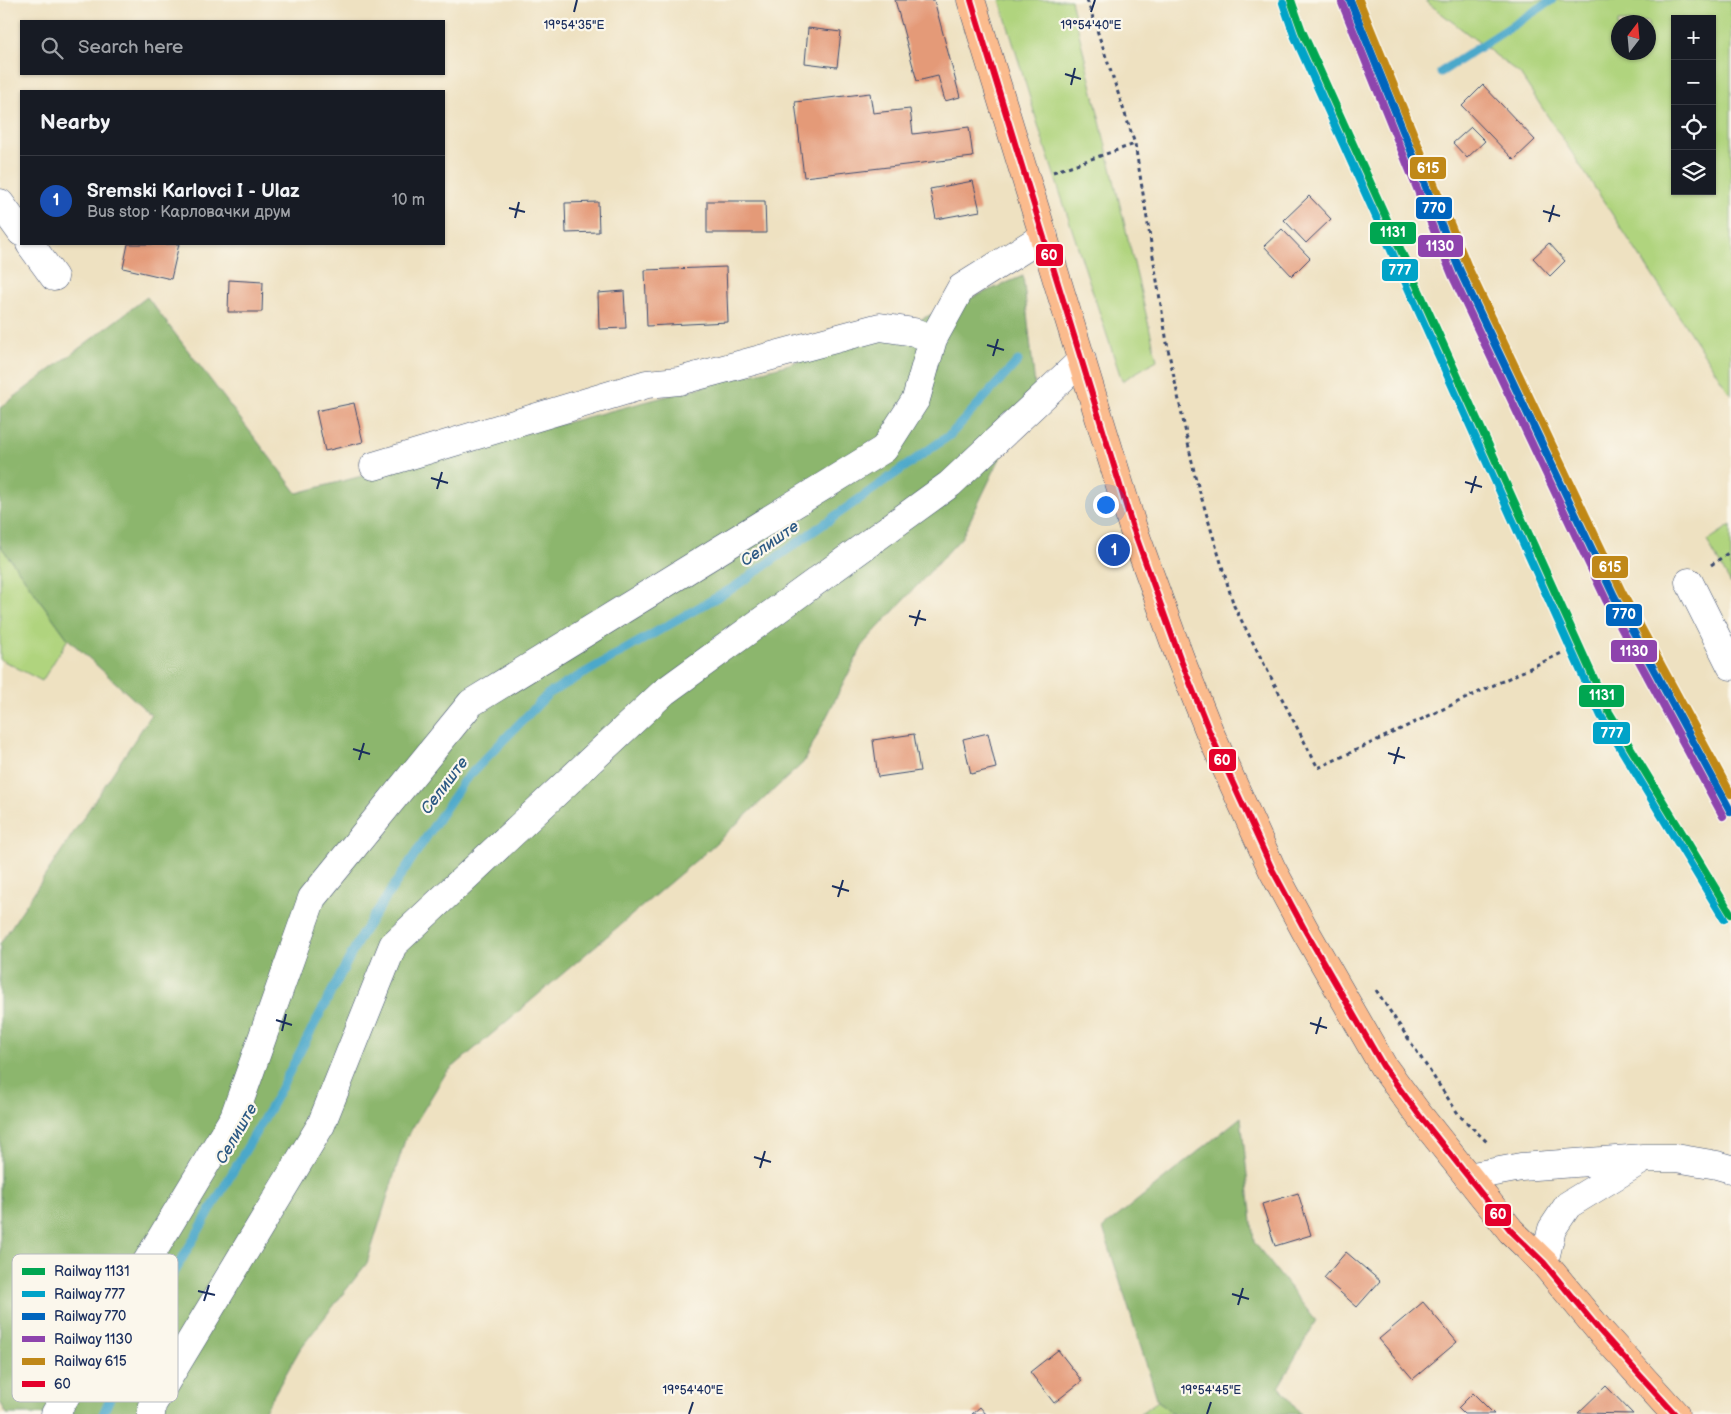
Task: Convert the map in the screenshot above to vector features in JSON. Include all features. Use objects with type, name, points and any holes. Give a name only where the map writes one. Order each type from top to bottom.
[{"type":"main road","points":[[971,0],[1133,528],[1180,658],[1216,748],[1272,869],[1383,1066],[1511,1231],[1544,1264],[1600,1331],[1675,1414]]},
{"type":"street","points":[[0,202],[20,231]]},
{"type":"street","points":[[151,1254],[234,1117],[312,898],[471,703],[884,449],[916,399],[933,339],[961,288],[1044,236]]},
{"type":"street","points":[[31,245],[54,277]]},
{"type":"street","points":[[374,466],[647,384],[679,380],[880,327],[914,332],[933,339]]},
{"type":"street","points":[[178,1362],[321,1125],[393,945],[664,692],[950,484],[1082,360]]},
{"type":"street","points":[[1689,582],[1731,666]]},
{"type":"street","points":[[1544,1264],[1552,1229],[1568,1204],[1643,1158]]},
{"type":"street","points":[[1468,1177],[1521,1167],[1643,1158],[1676,1158],[1731,1169]]},
{"type":"street","points":[[55,1414],[62,1402]]},
{"type":"street","points":[[151,1414],[154,1402]]},
{"type":"path","points":[[1087,0],[1135,144],[1168,349],[1195,476],[1234,606],[1318,768],[1564,652]]},
{"type":"path","points":[[1027,181],[1135,144]]},
{"type":"path","points":[[1374,987],[1459,1115],[1486,1142],[1494,1145]]},
{"type":"green space","points":[[1000,0],[1071,0],[1157,360],[1122,381],[1043,141]]},
{"type":"green space","points":[[1426,0],[1731,0],[1731,395],[1520,74]]},
{"type":"green space","points":[[1023,276],[1035,386],[962,537],[864,643],[803,763],[707,851],[446,1073],[405,1140],[367,1263],[300,1349],[263,1414],[7,1414],[0,1402],[0,944],[151,715],[68,639],[0,545],[0,408],[147,297],[297,493],[786,365],[914,322]]},
{"type":"green space","points":[[1731,525],[1731,584],[1707,541]]},
{"type":"green space","points":[[0,545],[68,639],[42,681],[0,659]]},
{"type":"green space","points":[[1241,1117],[1254,1242],[1316,1321],[1279,1386],[1301,1414],[1173,1414],[1158,1401],[1103,1228]]},
{"type":"green space","points":[[1158,1401],[1173,1414],[1139,1414]]},
{"type":"building","points":[[895,0],[934,0],[960,97],[945,101],[938,76],[917,81]]},
{"type":"building","points":[[808,28],[841,32],[837,67],[805,63]]},
{"type":"building","points":[[1483,85],[1535,140],[1514,160],[1462,106]]},
{"type":"building","points":[[870,93],[873,113],[910,109],[913,134],[969,127],[973,157],[804,177],[795,102]]},
{"type":"building","points":[[1471,127],[1485,141],[1467,158],[1453,143]]},
{"type":"building","points":[[973,181],[980,211],[936,219],[930,189]]},
{"type":"building","points":[[1309,196],[1331,219],[1306,243],[1284,220]]},
{"type":"building","points":[[707,201],[765,201],[766,233],[707,233]]},
{"type":"building","points":[[598,202],[599,232],[566,233],[565,203]]},
{"type":"building","points":[[1282,229],[1310,258],[1292,276],[1264,246]]},
{"type":"building","points":[[1549,243],[1565,261],[1550,276],[1533,258]]},
{"type":"building","points":[[128,245],[179,245],[171,279],[123,268]]},
{"type":"building","points":[[726,267],[728,322],[647,326],[645,270]]},
{"type":"building","points":[[229,280],[263,282],[262,312],[228,312]]},
{"type":"building","points":[[624,291],[626,328],[599,329],[598,293]]},
{"type":"building","points":[[354,403],[363,442],[325,451],[316,411]]},
{"type":"building","points":[[988,733],[996,768],[971,774],[963,739]]},
{"type":"building","points":[[914,734],[920,771],[878,777],[873,740]]},
{"type":"building","points":[[1298,1193],[1311,1235],[1275,1246],[1262,1204]]},
{"type":"building","points":[[1346,1252],[1380,1281],[1357,1307],[1324,1278]]},
{"type":"building","points":[[1423,1302],[1457,1342],[1413,1379],[1379,1339]]},
{"type":"building","points":[[1058,1350],[1082,1381],[1054,1403],[1030,1372]]},
{"type":"building","points":[[1606,1386],[1633,1414],[1578,1413]]},
{"type":"building","points":[[1473,1393],[1494,1414],[1464,1414],[1458,1408]]},
{"type":"building","points":[[980,1407],[986,1414],[972,1414]]},
{"type":"waterway","name":"Селиште","points":[[1441,72],[1552,0]]},
{"type":"waterway","name":"Селиште","points":[[178,1266],[273,1103],[362,934],[463,782],[548,694],[733,588],[950,435],[1018,361]]},
{"type":"waterway","name":"Селиште","points":[[103,1414],[108,1402]]},
{"type":"rail line","name":"1131","points":[[1291,0],[1302,31],[1609,712],[1731,914]]},
{"type":"rail line","name":"770","points":[[1350,0],[1460,271],[1614,596],[1731,812]]},
{"type":"rail line","name":"615","points":[[1359,0],[1468,267],[1622,592],[1731,794]]},
{"type":"rail line","name":"777","points":[[1283,3],[1294,35],[1601,716],[1724,919]]},
{"type":"rail line","name":"1130","points":[[1342,3],[1452,275],[1606,600],[1723,816]]},
{"type":"transit line","name":"60","points":[[971,0],[1133,528],[1180,658],[1210,733],[1272,869],[1383,1066],[1419,1115],[1511,1231],[1544,1263],[1600,1331],[1675,1414]]},
{"type":"place","name":"Sremski Karlovci I - Ulaz","points":[[1114,550]]}]
